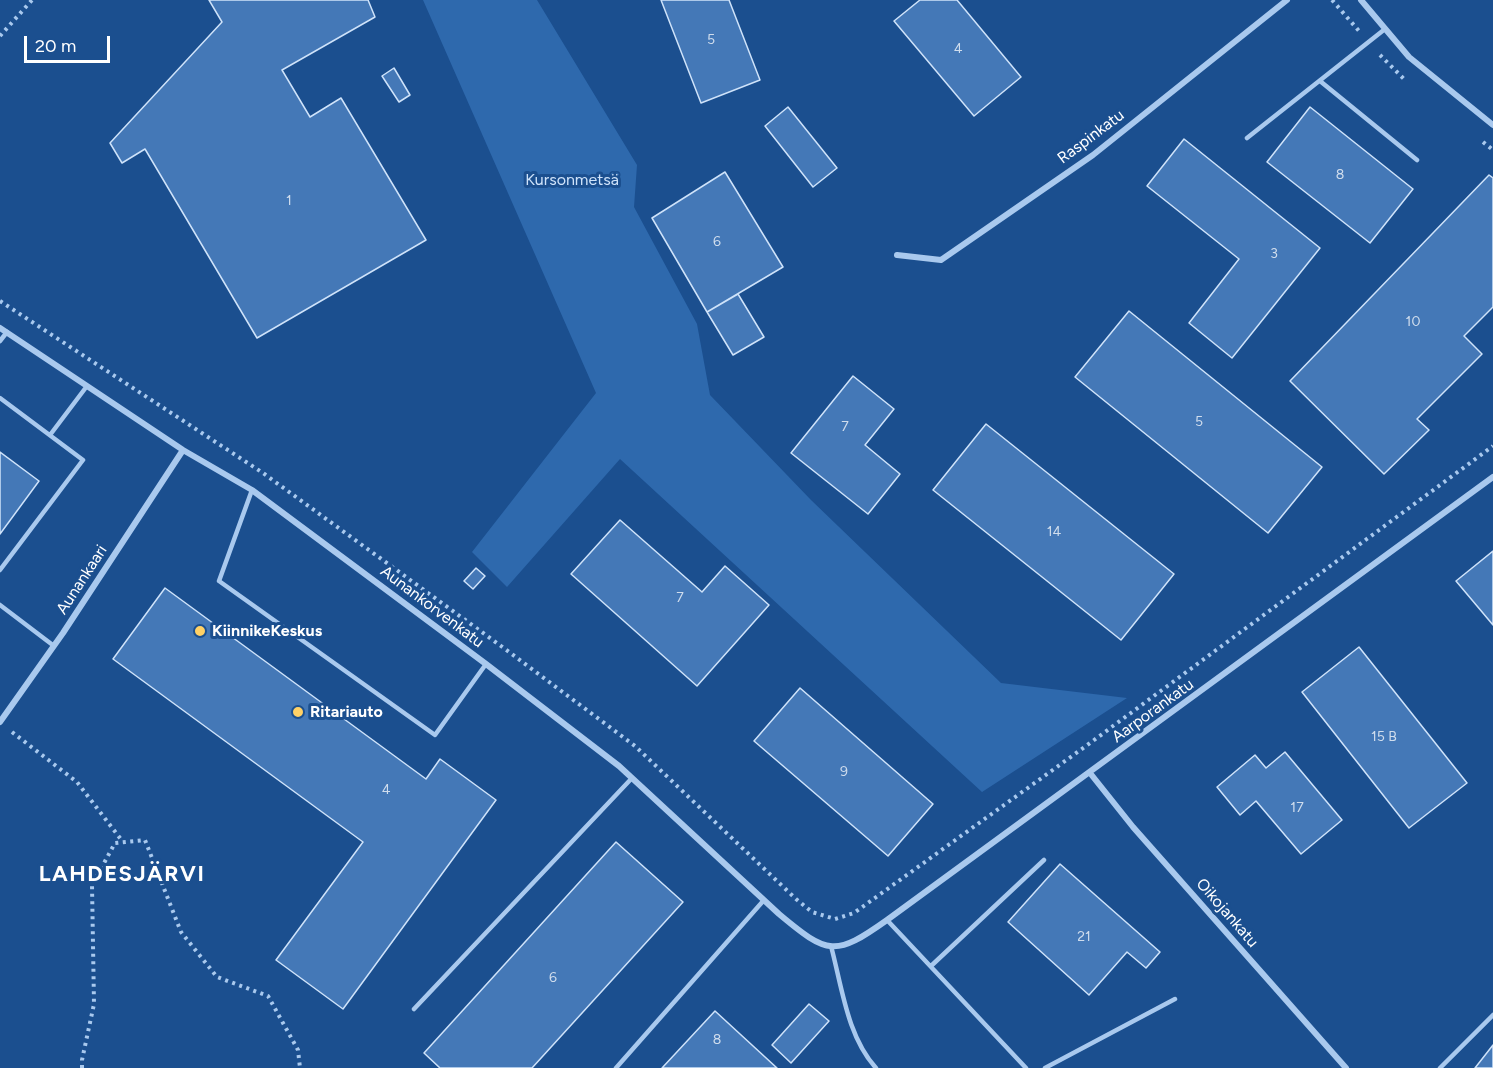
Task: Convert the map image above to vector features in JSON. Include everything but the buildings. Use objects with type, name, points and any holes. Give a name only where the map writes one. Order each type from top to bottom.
[{"type":"street","name":"Raspinkatu","points":[[897,255],[941,260],[1093,155],[1287,0]]},
{"type":"street","points":[[1361,0],[1409,57],[1493,125]]},
{"type":"street","name":"Aunankorvenkatu","points":[[0,328],[183,450],[252,490],[486,664],[632,778],[764,900],[802,933],[820,944]]},
{"type":"street","name":"Aunankaari","points":[[0,722],[54,646],[183,450]]},
{"type":"street","name":"Aarporankatu","points":[[820,944],[843,945],[858,940],[887,920],[1493,477]]},
{"type":"street","name":"Oikojankatu","points":[[1090,773],[1133,827],[1346,1068]]},
{"type":"lane","points":[[1247,138],[1385,29]]},
{"type":"lane","points":[[1320,81],[1417,160]]},
{"type":"lane","points":[[0,341],[7,332]]},
{"type":"lane","points":[[50,435],[87,386]]},
{"type":"lane","points":[[0,398],[83,460],[0,570]]},
{"type":"lane","points":[[252,490],[219,581],[435,735],[486,664]]},
{"type":"lane","points":[[0,605],[54,646]]},
{"type":"lane","points":[[414,1009],[632,778]]},
{"type":"lane","points":[[931,966],[1044,860]]},
{"type":"lane","points":[[616,1068],[764,900]]},
{"type":"lane","points":[[887,920],[1026,1068]]},
{"type":"lane","points":[[831,946],[856,1039],[876,1068]]},
{"type":"lane","points":[[1045,1068],[1175,999]]},
{"type":"lane","points":[[1440,1068],[1493,1015]]},
{"type":"path","points":[[0,36],[32,0]]},
{"type":"path","points":[[0,301],[263,473],[501,646],[635,746],[796,899],[812,912],[835,919],[854,913],[1493,446]]},
{"type":"path","points":[[0,722],[77,782],[123,842]]},
{"type":"path","points":[[82,1068],[94,1004],[92,885],[115,843],[145,840],[181,932],[217,976],[268,996],[298,1050],[300,1068]]},
{"type":"green space","name":"Kursonmetsä","points":[[423,0],[537,0],[637,165],[634,207],[697,324],[710,395],[811,500],[1001,683],[1127,698],[982,792],[620,459],[507,587],[472,552],[596,393]]},
{"type":"place","name":"KiinnikeKeskus","points":[[200,631]]},
{"type":"place","name":"Ritariauto","points":[[298,712]]},
{"type":"district","name":"LAHDESJÄRVI","points":[[122,875]]}]
